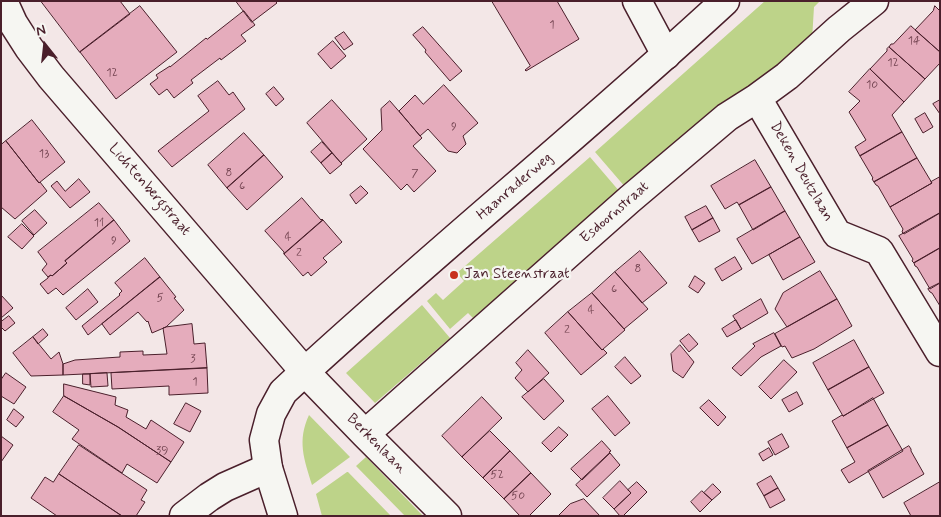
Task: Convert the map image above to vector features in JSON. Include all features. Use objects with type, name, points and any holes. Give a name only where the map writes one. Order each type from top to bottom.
[{"type":"street","points":[[638,1],[666,55]]},
{"type":"street","name":"Haanraderweg","points":[[283,516],[268,468],[264,440],[271,414],[283,392],[725,1]]},
{"type":"street","name":"Esdoornstraat","points":[[365,434],[630,199],[727,117],[787,76],[839,29],[874,1]]},
{"type":"street","name":"Lichtenbergstraat","points":[[6,19],[51,77],[305,372]]},
{"type":"street","name":"Deken Deutzlaan","points":[[757,98],[837,234],[879,251],[940,352]]},
{"type":"street","name":"Berkenlaan","points":[[305,372],[447,516]]},
{"type":"street","points":[[184,516],[225,487],[268,468]]},
{"type":"green space","points":[[765,1],[820,1],[814,7],[812,40],[626,188],[595,152]]},
{"type":"green space","points":[[590,157],[620,192],[473,318],[468,313],[450,329],[427,301],[436,293],[443,300],[464,281],[457,273]]},
{"type":"green space","points":[[422,305],[450,338],[375,403],[346,373]]},
{"type":"green space","points":[[309,415],[350,457],[312,485],[303,450],[303,433]]},
{"type":"green space","points":[[366,457],[423,516],[405,516],[356,466]]},
{"type":"green space","points":[[347,472],[391,516],[322,516],[316,494]]},
{"type":"building","points":[[41,1],[120,1],[130,14],[80,52]]},
{"type":"building","points":[[236,1],[275,1],[277,3],[252,22]]},
{"type":"building","points":[[492,1],[557,1],[579,39],[526,71],[530,66]]},
{"type":"building","points":[[140,6],[177,52],[116,99],[80,52]]},
{"type":"building","points":[[935,6],[940,11],[940,52],[915,30],[933,11]]},
{"type":"building","points":[[244,11],[255,25],[241,35],[246,41],[191,80],[193,83],[174,98],[167,89],[159,95],[150,84],[158,78],[156,75],[170,67]]},
{"type":"building","points":[[911,26],[940,52],[940,63],[925,79],[889,47]]},
{"type":"building","points":[[423,27],[462,71],[450,81],[413,35]]},
{"type":"building","points":[[344,32],[353,44],[344,50],[335,38]]},
{"type":"building","points":[[333,41],[346,56],[331,69],[318,54]]},
{"type":"building","points":[[889,47],[925,79],[904,102],[870,69]]},
{"type":"building","points":[[870,69],[904,102],[892,115],[902,132],[860,156],[855,147],[866,140],[849,112],[860,101],[849,92]]},
{"type":"building","points":[[218,81],[229,95],[233,92],[245,109],[172,167],[158,151],[209,111],[198,96]]},
{"type":"building","points":[[444,85],[478,123],[463,136],[466,144],[457,153],[448,151],[428,129],[420,136],[399,111],[415,95],[423,104]]},
{"type":"building","points":[[274,87],[284,99],[276,106],[266,94]]},
{"type":"building","points":[[332,100],[367,139],[341,163],[307,123]]},
{"type":"building","points":[[940,100],[940,114],[933,104]]},
{"type":"building","points":[[390,101],[422,138],[413,146],[436,171],[414,192],[407,184],[401,190],[363,149],[382,130],[381,109]]},
{"type":"building","points":[[925,113],[933,127],[923,133],[915,119]]},
{"type":"building","points":[[32,120],[65,162],[39,183],[6,141]]},
{"type":"building","points":[[902,132],[917,158],[874,182],[860,156]]},
{"type":"building","points":[[244,133],[264,155],[227,188],[208,165]]},
{"type":"building","points":[[6,141],[47,191],[15,219],[1,207],[1,145]]},
{"type":"building","points":[[322,142],[332,153],[321,163],[311,152]]},
{"type":"building","points":[[332,153],[342,164],[330,174],[321,163]]},
{"type":"building","points":[[264,155],[283,177],[247,210],[227,188]]},
{"type":"building","points":[[917,158],[932,183],[890,207],[874,182]]},
{"type":"building","points":[[755,160],[771,187],[739,205],[737,202],[725,209],[711,186]]},
{"type":"building","points":[[940,177],[940,213],[904,234],[890,207]]},
{"type":"building","points":[[79,179],[90,192],[70,208],[51,186],[57,181],[65,191]]},
{"type":"building","points":[[361,186],[368,193],[356,204],[350,195]]},
{"type":"building","points":[[771,187],[785,211],[753,230],[739,205]]},
{"type":"building","points":[[302,198],[323,220],[284,254],[265,231]]},
{"type":"building","points":[[99,203],[114,220],[65,261],[67,263],[52,276],[48,277],[42,270],[47,264],[38,252]]},
{"type":"building","points":[[706,206],[713,218],[692,230],[685,217]]},
{"type":"building","points":[[35,210],[47,223],[34,235],[22,221]]},
{"type":"building","points":[[785,211],[800,237],[752,264],[737,239]]},
{"type":"building","points":[[940,213],[940,248],[914,263],[899,236]]},
{"type":"building","points":[[713,218],[720,231],[699,242],[692,230]]},
{"type":"building","points":[[114,220],[130,241],[63,295],[56,288],[48,294],[40,284],[52,276],[67,263],[65,261]]},
{"type":"building","points":[[323,220],[342,242],[323,258],[327,262],[311,276],[308,272],[303,276],[284,254]]},
{"type":"building","points":[[22,224],[34,236],[22,249],[8,237]]},
{"type":"building","points":[[800,237],[815,262],[783,280],[769,255]]},
{"type":"building","points":[[940,248],[940,283],[930,289],[914,263]]},
{"type":"building","points":[[640,251],[667,283],[642,303],[615,272]]},
{"type":"building","points":[[735,257],[742,269],[722,281],[715,269]]},
{"type":"building","points":[[145,258],[160,277],[88,335],[82,326],[120,295],[122,291],[115,283]]},
{"type":"building","points":[[820,271],[837,299],[787,327],[775,309],[783,293]]},
{"type":"building","points":[[615,272],[648,309],[624,329],[592,293]]},
{"type":"building","points":[[695,276],[705,283],[698,293],[689,287]]},
{"type":"building","points":[[160,277],[184,310],[166,327],[152,333],[148,321],[138,312],[110,335],[102,324]]},
{"type":"building","points":[[940,283],[940,306],[928,289]]},
{"type":"building","points":[[88,289],[98,302],[76,320],[66,308]]},
{"type":"building","points":[[592,293],[625,330],[602,350],[568,312]]},
{"type":"building","points":[[1,295],[13,308],[1,318]]},
{"type":"building","points":[[761,299],[768,313],[741,329],[733,316]]},
{"type":"building","points":[[837,299],[852,326],[814,349],[792,358],[785,346],[782,347],[775,334]]},
{"type":"building","points":[[568,312],[602,350],[607,353],[581,375],[545,333]]},
{"type":"building","points":[[9,316],[15,323],[5,331],[1,327],[1,322]]},
{"type":"building","points":[[736,320],[741,329],[727,337],[722,329]]},
{"type":"building","points":[[192,324],[194,344],[205,343],[207,368],[63,375],[63,364],[75,360],[120,357],[120,352],[143,351],[143,355],[167,354],[163,328]]},
{"type":"building","points":[[43,329],[48,335],[38,344],[33,337]]},
{"type":"building","points":[[774,333],[781,346],[761,357],[741,376],[732,368],[755,346],[753,344]]},
{"type":"building","points":[[689,334],[698,344],[689,352],[680,341]]},
{"type":"building","points":[[33,337],[51,359],[59,352],[63,364],[63,375],[31,376],[13,353]]},
{"type":"building","points":[[854,340],[869,367],[828,390],[813,363]]},
{"type":"building","points":[[680,345],[694,362],[683,378],[673,371],[671,354]]},
{"type":"building","points":[[528,350],[549,373],[528,392],[515,378],[522,370],[516,363]]},
{"type":"building","points":[[625,357],[641,376],[631,384],[615,367]]},
{"type":"building","points":[[784,360],[797,372],[771,399],[759,387]]},
{"type":"building","points":[[869,367],[884,393],[843,416],[828,390]]},
{"type":"building","points":[[207,368],[208,393],[169,395],[169,386],[112,389],[111,373]]},
{"type":"building","points":[[6,373],[26,387],[14,404],[1,396],[1,380]]},
{"type":"building","points":[[107,373],[108,386],[91,387],[90,374]]},
{"type":"building","points":[[83,374],[90,374],[90,385],[83,384]]},
{"type":"building","points":[[544,379],[564,401],[544,420],[522,397]]},
{"type":"building","points":[[64,384],[116,397],[115,405],[128,410],[126,417],[146,429],[151,420],[184,442],[171,462],[118,427],[64,396]]},
{"type":"building","points":[[797,392],[803,404],[789,412],[782,400]]},
{"type":"building","points":[[64,396],[118,427],[171,462],[157,483],[127,464],[122,473],[72,439],[79,430],[53,412]]},
{"type":"building","points":[[608,396],[630,423],[615,436],[592,409]]},
{"type":"building","points":[[482,397],[502,418],[462,457],[442,436]]},
{"type":"building","points":[[873,398],[888,425],[847,448],[832,421]]},
{"type":"building","points":[[709,400],[726,417],[718,426],[700,408]]},
{"type":"building","points":[[186,403],[201,411],[190,432],[174,424]]},
{"type":"building","points":[[14,409],[24,417],[16,427],[7,420]]},
{"type":"building","points":[[888,425],[903,451],[849,483],[841,470],[855,462],[847,448]]},
{"type":"building","points":[[559,427],[568,435],[551,452],[542,443]]},
{"type":"building","points":[[490,431],[510,451],[483,478],[462,457]]},
{"type":"building","points":[[782,434],[789,447],[775,455],[768,442]]},
{"type":"building","points":[[1,436],[13,445],[1,462]]},
{"type":"building","points":[[602,441],[611,451],[610,453],[582,480],[571,469]]},
{"type":"building","points":[[79,445],[147,490],[141,500],[145,502],[136,516],[122,516],[59,474]]},
{"type":"building","points":[[909,446],[924,474],[883,498],[868,471]]},
{"type":"building","points":[[769,448],[773,455],[763,461],[759,454]]},
{"type":"building","points":[[510,451],[531,473],[504,499],[483,478]]},
{"type":"building","points":[[610,453],[620,465],[587,497],[576,485]]},
{"type":"building","points":[[531,473],[551,494],[529,516],[520,516],[504,499]]},
{"type":"building","points":[[59,474],[122,516],[57,516],[31,498],[45,477],[53,482]]},
{"type":"building","points":[[771,476],[778,488],[764,496],[757,484]]},
{"type":"building","points":[[620,481],[631,493],[614,509],[603,498]]},
{"type":"building","points":[[637,482],[647,492],[623,516],[620,516],[614,509],[631,493],[628,490]]},
{"type":"building","points":[[940,482],[940,516],[911,516],[904,503]]},
{"type":"building","points":[[713,484],[721,492],[712,500],[704,493]]},
{"type":"building","points":[[778,488],[785,500],[770,508],[764,496]]},
{"type":"building","points":[[702,491],[712,500],[700,512],[691,502]]},
{"type":"building","points":[[584,499],[600,516],[558,516],[570,504]]},
{"type":"place","name":"Jan Steenstraat","points":[[454,275]]}]
